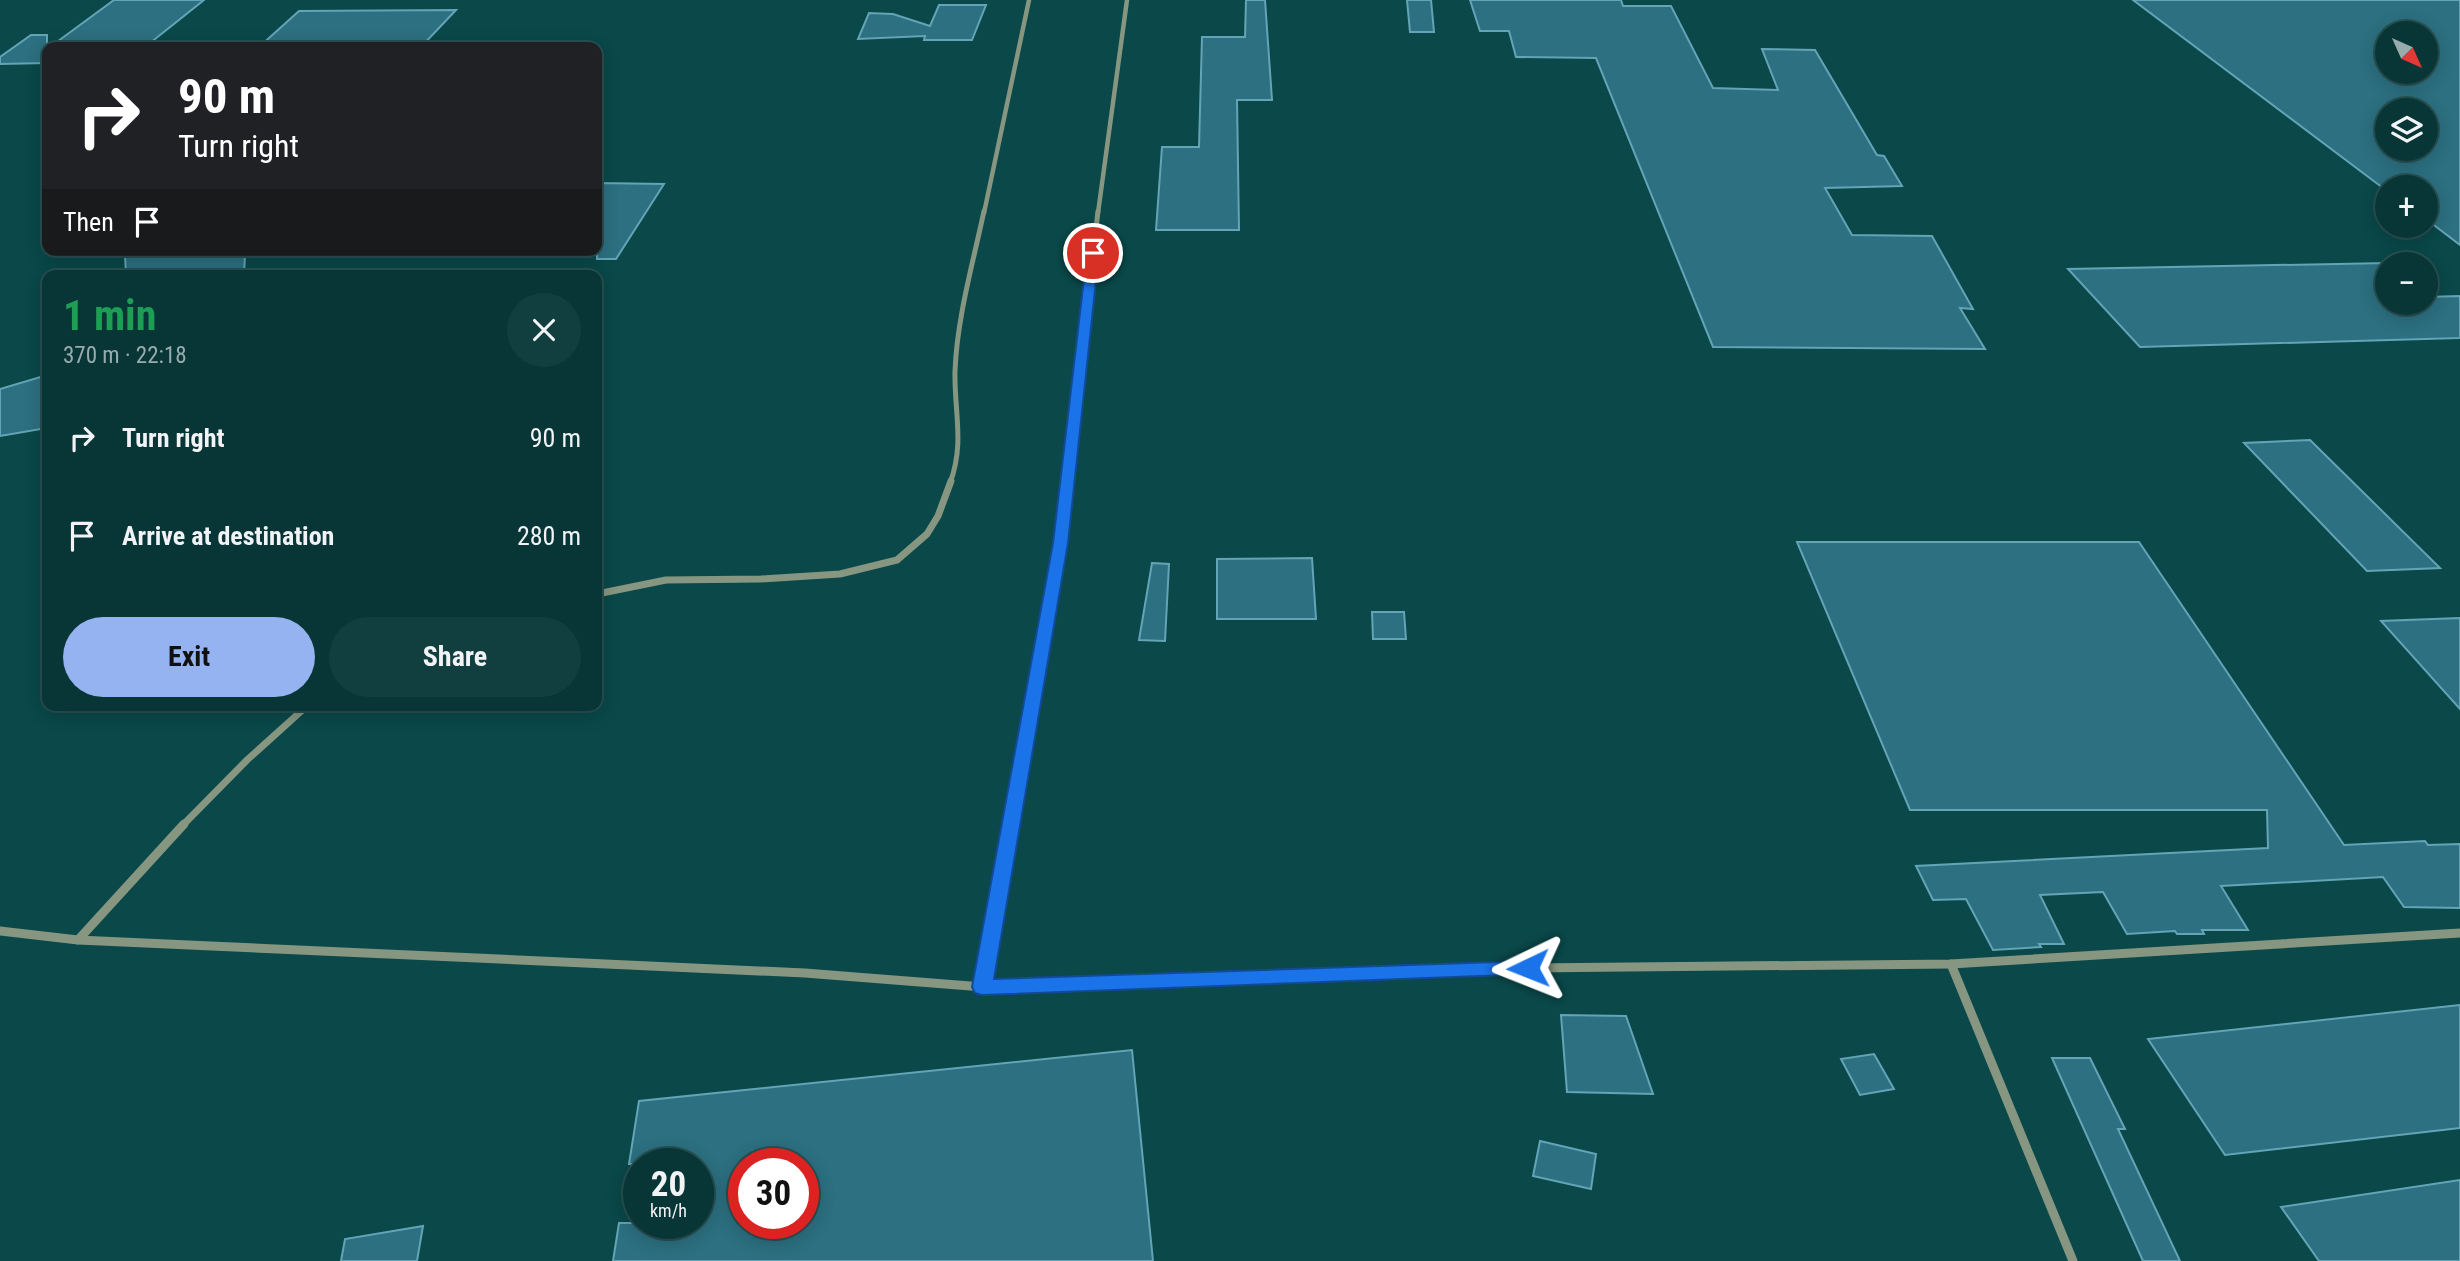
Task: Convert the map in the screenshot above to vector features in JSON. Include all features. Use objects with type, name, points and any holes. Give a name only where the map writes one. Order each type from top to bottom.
[{"type":"street","points":[[602,593],[666,580],[761,579],[841,573],[897,560],[928,534],[938,516],[959,460],[954,384],[964,306],[1029,0]]},
{"type":"street","points":[[982,987],[1060,543],[1102,174],[1127,0]]},
{"type":"street","points":[[78,940],[194,813],[301,711]]},
{"type":"street","points":[[0,931],[78,940],[805,974],[982,987],[1528,968],[1951,964],[2460,933]]},
{"type":"street","points":[[1951,964],[2073,1261]]},
{"type":"building","points":[[114,0],[204,0],[151,42],[57,42]]},
{"type":"building","points":[[1246,0],[1265,0],[1272,100],[1237,100],[1239,230],[1156,230],[1162,147],[1199,147],[1202,37],[1245,37]]},
{"type":"building","points":[[1407,0],[1431,0],[1434,32],[1410,32]]},
{"type":"building","points":[[1470,0],[1621,0],[1623,6],[1671,6],[1713,88],[1778,90],[1762,49],[1815,50],[1877,155],[1884,156],[1902,186],[1825,188],[1852,235],[1932,236],[1973,309],[1960,308],[1985,349],[1713,347],[1596,58],[1516,57],[1509,31],[1480,31]]},
{"type":"building","points":[[2133,0],[2460,0],[2460,245],[2438,228],[2438,175],[2375,175],[2375,182]]},
{"type":"building","points":[[939,5],[986,5],[972,40],[924,40],[925,36],[858,39],[869,13],[893,14],[930,26]]},
{"type":"building","points":[[456,10],[426,42],[265,42],[299,11]]},
{"type":"building","points":[[31,35],[47,35],[47,42],[42,42],[42,63],[0,64],[0,57]]},
{"type":"building","points":[[602,183],[664,184],[616,259],[597,259],[597,256],[602,256]]},
{"type":"building","points":[[125,256],[245,256],[244,270],[126,270]]},
{"type":"building","points":[[2375,263],[2375,315],[2438,315],[2438,297],[2460,296],[2460,338],[2140,347],[2068,269]]},
{"type":"building","points":[[42,376],[42,429],[0,436],[0,389]]},
{"type":"building","points":[[2310,440],[2440,568],[2367,571],[2244,443]]},
{"type":"building","points":[[1797,542],[2139,542],[2344,845],[2425,841],[2428,845],[2460,844],[2460,908],[2404,907],[2383,877],[2221,886],[2248,930],[2202,930],[2204,934],[2177,934],[2175,931],[2127,934],[2103,892],[2040,895],[2064,944],[2039,944],[2041,947],[1993,950],[1966,899],[1933,900],[1916,866],[2268,848],[2267,810],[1910,810]]},
{"type":"building","points":[[1312,558],[1316,619],[1217,619],[1217,559]]},
{"type":"building","points":[[1152,563],[1169,564],[1165,641],[1139,640]]},
{"type":"building","points":[[1372,612],[1404,612],[1406,639],[1373,639]]},
{"type":"building","points":[[2460,618],[2460,709],[2381,621]]},
{"type":"building","points":[[2460,1005],[2460,1128],[2225,1155],[2148,1039]]},
{"type":"building","points":[[1561,1015],[1626,1016],[1653,1094],[1567,1092]]},
{"type":"building","points":[[1132,1050],[1153,1261],[613,1261],[619,1223],[623,1223],[623,1239],[714,1239],[714,1148],[632,1148],[639,1101]]},
{"type":"building","points":[[1874,1054],[1894,1089],[1860,1095],[1841,1059]]},
{"type":"building","points":[[2052,1058],[2090,1058],[2125,1129],[2118,1129],[2180,1261],[2143,1261]]},
{"type":"building","points":[[1540,1141],[1596,1154],[1591,1189],[1533,1176]]},
{"type":"building","points":[[2460,1180],[2460,1261],[2319,1261],[2281,1207]]},
{"type":"building","points":[[423,1226],[417,1261],[341,1261],[345,1239]]},
{"type":"route","points":[[1093,253],[1060,543],[982,987],[1528,968]]}]
